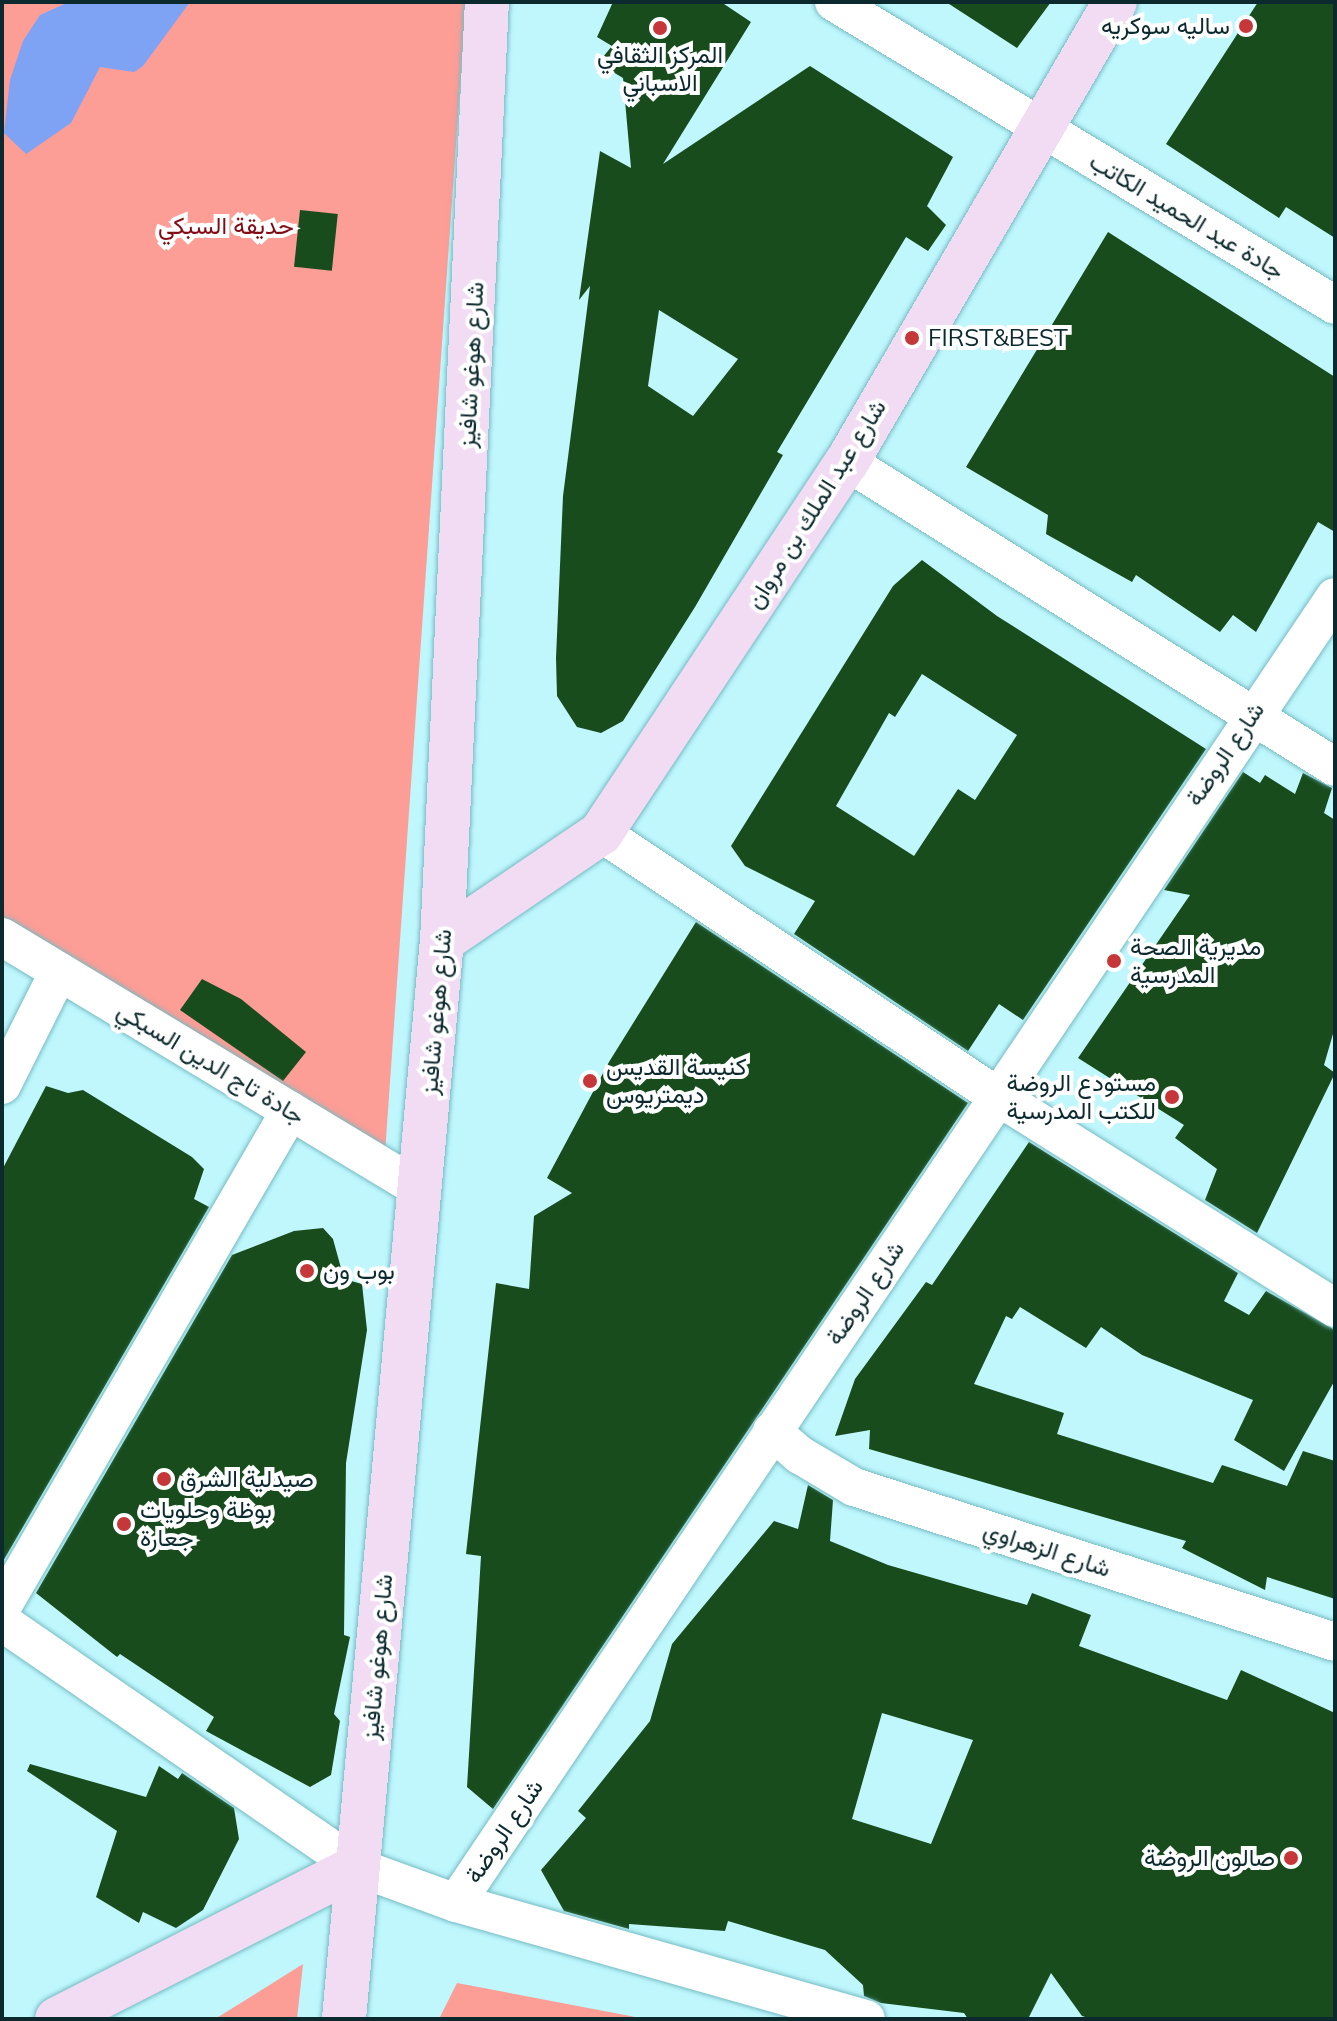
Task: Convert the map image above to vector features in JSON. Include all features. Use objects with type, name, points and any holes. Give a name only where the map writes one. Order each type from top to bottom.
[{"type":"main road","name":"شارع هوغو شافيز","points":[[344,2019],[442,941],[487,2]]},
{"type":"main road","name":"شارع عبد الملك بن مروان","points":[[442,941],[601,833],[847,462],[1039,126],[1115,2]]},
{"type":"main road","points":[[57,2019],[357,1867]]},
{"type":"street","name":"جادة عبد الحميد الكاتب","points":[[834,2],[1335,305]]},
{"type":"street","points":[[847,462],[1335,767]]},
{"type":"street","name":"شارع الروضة","points":[[2,1622],[357,1867],[456,1903],[1252,715],[1335,597]]},
{"type":"street","points":[[601,833],[997,1096],[1335,1308]]},
{"type":"street","name":"جادة تاج الدين السبكي","points":[[2,937],[420,1189]]},
{"type":"street","points":[[2,1085],[59,971]]},
{"type":"street","points":[[2,1607],[290,1111]]},
{"type":"street","name":"شارع الزهراوي","points":[[772,1431],[826,1473],[854,1487],[1335,1642]]},
{"type":"street","points":[[456,1903],[866,2019]]},
{"type":"green space","name":"حديقة السبكي","points":[[2,2],[466,2],[385,1153],[2,919]]},
{"type":"green space","points":[[303,1964],[297,2019],[215,2019]]},
{"type":"green space","points":[[457,1983],[646,2019],[439,2019]]},
{"type":"water","points":[[69,2],[190,2],[143,66],[134,72],[100,67],[71,123],[26,154],[4,133],[10,80],[23,41],[40,15]]},
{"type":"building","points":[[613,2],[721,2],[751,22],[663,164],[810,66],[953,157],[927,206],[946,225],[928,251],[906,237],[777,452],[783,455],[695,607],[623,721],[601,733],[577,727],[557,696],[556,658],[563,496],[590,286],[579,300],[600,151],[631,168],[623,78],[598,63],[612,46],[597,37]],"holes":[[[659,310],[738,359],[693,416],[648,386]]]},
{"type":"building","points":[[946,2],[1051,2],[1017,48]]},
{"type":"building","points":[[1258,2],[1335,2],[1335,238],[1286,207],[1279,218],[1166,144]]},
{"type":"building","points":[[300,210],[338,214],[332,271],[294,267]]},
{"type":"building","points":[[1108,232],[1335,377],[1335,532],[1318,522],[1256,632],[1233,615],[1220,632],[1136,575],[1132,582],[1046,534],[1048,515],[966,467]]},
{"type":"building","points":[[922,560],[997,616],[1206,749],[1023,1020],[999,1004],[968,1051],[794,934],[815,901],[745,866],[731,846],[893,586]],"holes":[[[922,674],[1017,735],[975,800],[958,789],[914,856],[836,806],[889,713],[895,717]]]},
{"type":"building","points":[[1243,772],[1260,783],[1265,775],[1295,794],[1303,773],[1332,788],[1324,813],[1335,820],[1335,1027],[1324,1065],[1335,1073],[1257,1233],[1205,1200],[1217,1169],[1175,1138],[1184,1125],[1078,1058],[1190,895],[1164,890]]},
{"type":"building","points":[[696,922],[968,1103],[493,1809],[467,1787],[481,1556],[466,1554],[496,1283],[529,1289],[534,1216],[572,1193],[547,1178],[609,1062]]},
{"type":"building","points":[[202,979],[241,999],[306,1052],[283,1081],[180,1010]]},
{"type":"building","points":[[46,1086],[68,1093],[83,1090],[192,1157],[204,1169],[194,1199],[209,1207],[2,1563],[2,1170]]},
{"type":"building","points":[[1029,1142],[1238,1273],[1224,1301],[1249,1315],[1266,1291],[1335,1330],[1335,1380],[1284,1471],[1234,1440],[1253,1400],[1142,1355],[1101,1327],[1086,1348],[1020,1307],[1012,1319],[1006,1316],[974,1384],[1064,1413],[1057,1434],[1213,1483],[1222,1465],[1287,1486],[1303,1451],[1335,1461],[1335,1599],[1267,1577],[1265,1590],[1182,1548],[1186,1541],[869,1449],[870,1430],[835,1436],[855,1379],[926,1282],[932,1285]]},
{"type":"building","points":[[323,1228],[333,1239],[344,1279],[362,1284],[367,1330],[346,1463],[344,1635],[350,1637],[334,1714],[340,1721],[331,1775],[310,1787],[206,1731],[214,1717],[120,1654],[117,1657],[36,1593],[232,1255],[294,1231]]},
{"type":"building","points":[[808,1485],[833,1500],[830,1541],[888,1565],[1027,1605],[1032,1593],[1091,1615],[1079,1646],[1227,1700],[1241,1670],[1335,1713],[1335,2019],[1092,2019],[1082,2016],[1051,1973],[1028,2019],[968,2019],[964,2013],[881,2003],[864,1996],[863,1985],[825,1950],[728,1921],[725,1931],[629,1924],[629,1929],[564,1911],[541,1870],[586,1818],[578,1811],[650,1721],[672,1644],[774,1521],[798,1529]],"holes":[[[882,1713],[973,1740],[931,1844],[852,1819]]]},
{"type":"building","points":[[30,1764],[146,1797],[159,1766],[178,1779],[182,1773],[234,1808],[239,1839],[203,1910],[176,1928],[143,1912],[139,1923],[96,1897],[117,1831],[27,1771]]},
{"type":"place","name":"ساليه سوكريه","points":[[1246,26]]},
{"type":"place","name":"المركز الثقافي الاسباني","points":[[660,28]]},
{"type":"place","name":"FIRST&BEST","points":[[912,338]]},
{"type":"place","name":"مديرية الصحة المدرسية","points":[[1114,961]]},
{"type":"place","name":"كنيسة القديس ديمتريوس","points":[[590,1081]]},
{"type":"place","name":"مستودع الروضة للكتب المدرسية","points":[[1172,1097]]},
{"type":"place","name":"بوب ون","points":[[307,1271]]},
{"type":"place","name":"صيدلية الشرق","points":[[164,1479]]},
{"type":"place","name":"بوظة وحلويات جعارة","points":[[124,1524]]},
{"type":"place","name":"صالون الروضة","points":[[1291,1858]]}]
